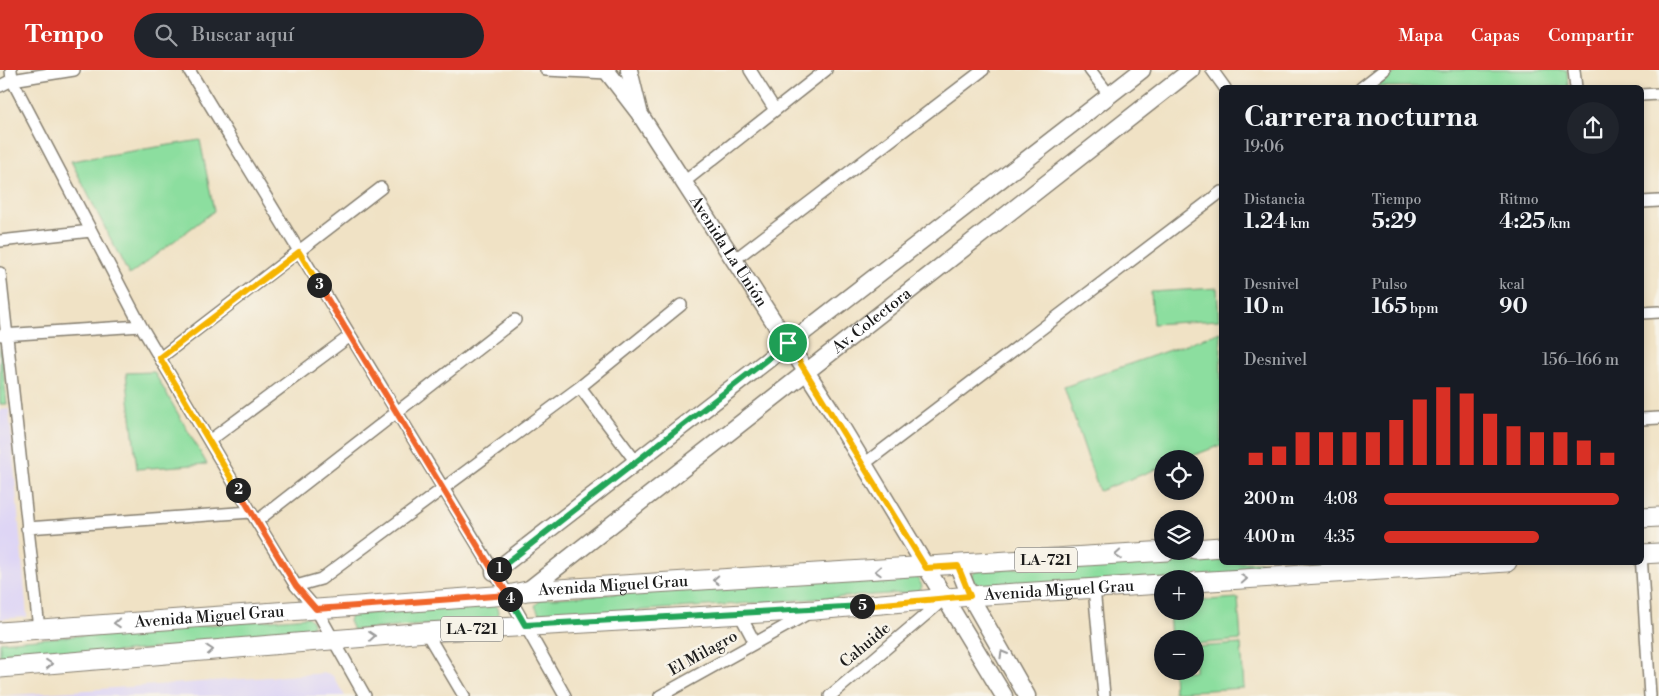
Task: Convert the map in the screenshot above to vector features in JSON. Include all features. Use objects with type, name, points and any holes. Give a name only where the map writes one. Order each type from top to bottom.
[{"type":"main road","points":[[1644,518],[1659,517]]},
{"type":"main road","points":[[1204,548],[1219,547]]},
{"type":"main road","name":"Avenida Miguel Grau","points":[[0,632],[508,595],[527,591],[926,568],[1154,552]]},
{"type":"main road","points":[[1644,554],[1659,553]]},
{"type":"main road","points":[[1204,581],[1460,565]]},
{"type":"main road","name":"Avenida Miguel Grau","points":[[0,668],[426,632],[739,612],[815,610],[970,596],[1154,584]]},
{"type":"street","points":[[0,86],[11,75],[74,70]]},
{"type":"street","points":[[188,70],[508,595],[565,696]]},
{"type":"street","points":[[546,70],[607,71]]},
{"type":"street","name":"Avenida La Unión","points":[[629,70],[639,113]]},
{"type":"street","points":[[750,70],[774,110]]},
{"type":"street","points":[[684,182],[826,70]]},
{"type":"street","points":[[734,260],[983,70]]},
{"type":"street","points":[[1090,70],[1110,96]]},
{"type":"street","name":"Av. Colectora","points":[[494,572],[1142,70]]},
{"type":"street","name":"Av. Colectora","points":[[527,591],[1191,70]]},
{"type":"street","points":[[1212,70],[1223,85]]},
{"type":"street","points":[[1365,85],[1384,70]]},
{"type":"street","points":[[1574,70],[1576,85]]},
{"type":"street","name":"Avenida La Unión","points":[[607,71],[639,113],[788,343],[864,464],[1004,696]]},
{"type":"street","points":[[11,75],[141,326],[296,586],[316,609],[365,696]]},
{"type":"street","points":[[1644,95],[1659,94]]},
{"type":"street","points":[[160,358],[381,188]]},
{"type":"street","points":[[864,464],[1219,194]]},
{"type":"street","points":[[1644,202],[1659,201]]},
{"type":"street","points":[[0,241],[91,231]]},
{"type":"street","points":[[0,273],[4,335],[39,629]]},
{"type":"street","points":[[296,586],[320,579],[580,387],[681,305]]},
{"type":"street","points":[[1644,313],[1659,312]]},
{"type":"street","points":[[28,528],[254,516],[397,412],[515,320]]},
{"type":"street","points":[[4,335],[141,326]]},
{"type":"street","points":[[209,441],[350,336]]},
{"type":"street","points":[[580,387],[636,462]]},
{"type":"street","points":[[1644,419],[1659,418]]},
{"type":"street","points":[[1642,565],[1650,696]]},
{"type":"street","points":[[958,566],[970,596],[1022,694]]},
{"type":"street","points":[[1094,588],[1104,695]]},
{"type":"street","name":"Cahuide","points":[[830,696],[945,598]]},
{"type":"street","name":"El Milagro","points":[[660,696],[815,610]]},
{"type":"street","points":[[739,612],[755,643]]},
{"type":"street","points":[[426,632],[464,696]]},
{"type":"shaded area","points":[[9,409],[27,617],[0,619],[0,410]]},
{"type":"shaded area","points":[[327,673],[333,676],[345,696],[0,696]]},
{"type":"green space","points":[[1399,70],[1567,70],[1568,85],[1379,85]]},
{"type":"green space","points":[[200,140],[214,211],[129,275],[71,161]]},
{"type":"green space","points":[[1217,288],[1219,320],[1153,324],[1151,292]]},
{"type":"green space","points":[[1219,333],[1219,446],[1204,451],[1154,450],[1154,470],[1099,491],[1064,387]]},
{"type":"green space","points":[[0,341],[7,404],[0,404]]},
{"type":"green space","points":[[154,372],[207,464],[137,469],[126,373]]},
{"type":"green space","points":[[1219,554],[1219,565],[1395,565],[1204,577],[1204,570],[1154,570],[1154,580],[974,591],[970,576],[976,571],[1154,559],[1204,560],[1204,555]]},
{"type":"green space","points":[[915,572],[922,586],[919,592],[541,617],[535,606],[541,599]]},
{"type":"green space","points":[[1238,598],[1241,640],[1204,643],[1204,630],[1170,630],[1170,620],[1204,620],[1204,600]]},
{"type":"green space","points":[[495,603],[498,620],[353,630],[349,621],[351,615]]},
{"type":"green space","points":[[308,617],[313,622],[311,634],[0,663],[0,642]]},
{"type":"green space","points":[[1241,644],[1244,688],[1174,692],[1173,680],[1204,680],[1204,646]]},
{"type":"route","points":[[788,343],[494,572],[508,595],[316,609],[296,586],[160,358],[299,252],[508,595],[525,625],[739,612],[815,610],[970,596],[958,566],[926,568],[833,413],[788,343]]}]
